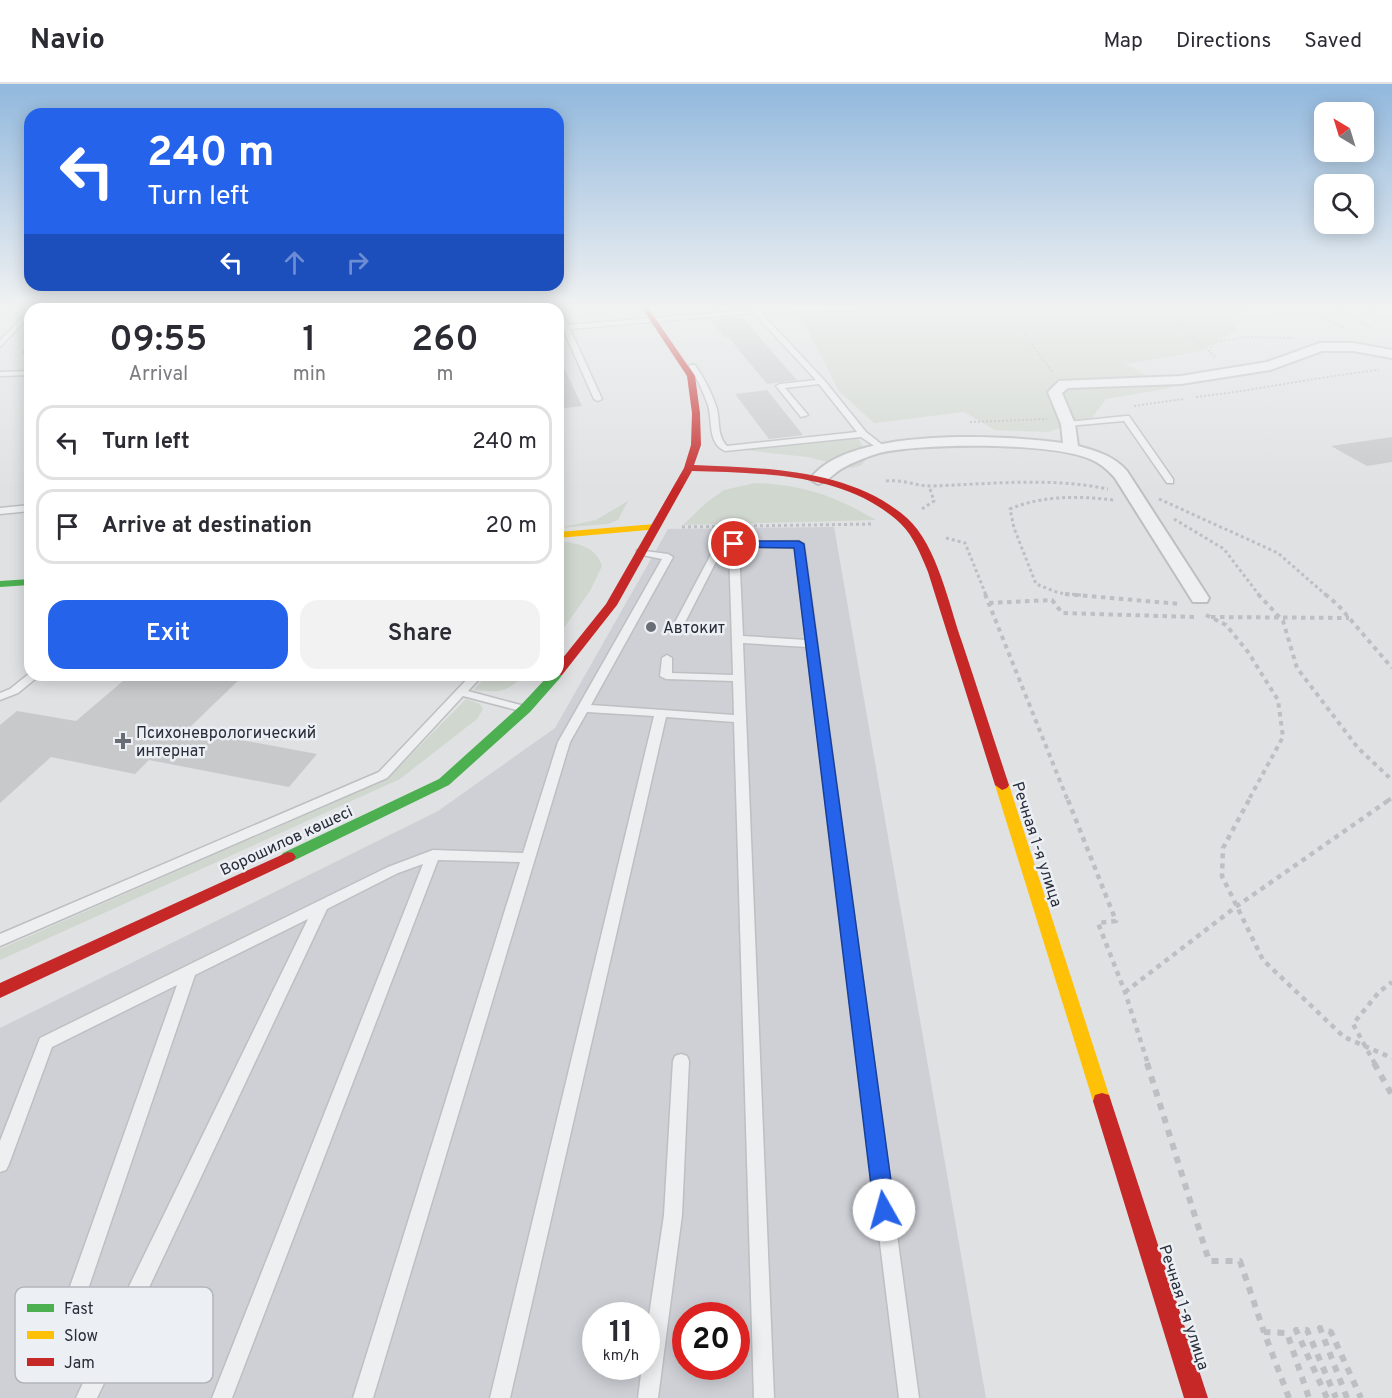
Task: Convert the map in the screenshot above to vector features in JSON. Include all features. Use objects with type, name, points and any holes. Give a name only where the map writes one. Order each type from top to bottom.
[{"type":"main road","name":"Ворошилов көшесі","points":[[564,665],[611,605],[689,468],[696,445],[696,413],[691,376],[685,366]]},
{"type":"main road","name":"Речная 1-я улица","points":[[689,468],[789,473],[818,479],[854,491],[885,507],[907,523],[923,549],[944,603],[1196,1398]]},
{"type":"main road","points":[[564,535],[655,527]]},
{"type":"main road","points":[[0,584],[24,582]]},
{"type":"main road","name":"Ворошилов көшесі","points":[[0,991],[391,809],[444,782],[525,709],[551,681]]},
{"type":"street","points":[[1071,449],[1068,424],[1055,392],[1064,384],[1180,380],[1268,366]]},
{"type":"street","points":[[818,479],[832,466],[882,449],[975,442],[1071,449],[1097,456],[1113,465],[1140,505],[1197,605]]},
{"type":"lane","points":[[581,366],[598,399]]},
{"type":"lane","points":[[691,366],[706,388],[714,413],[713,427],[719,444],[725,449],[863,434]]},
{"type":"lane","points":[[807,366],[863,434],[882,449]]},
{"type":"lane","points":[[0,374],[24,373]]},
{"type":"lane","points":[[804,415],[780,387],[821,382]]},
{"type":"lane","points":[[1068,424],[1126,418],[1170,481]]},
{"type":"lane","points":[[0,511],[24,509]]},
{"type":"lane","points":[[734,544],[764,1398]]},
{"type":"lane","points":[[677,628],[720,545],[799,544],[909,1398]]},
{"type":"lane","points":[[363,1398],[564,742],[668,557],[640,552]]},
{"type":"lane","points":[[736,639],[812,644]]},
{"type":"lane","points":[[667,658],[666,676],[738,678]]},
{"type":"lane","points":[[0,697],[14,691],[26,681]]},
{"type":"lane","points":[[0,940],[383,775],[471,681]]},
{"type":"lane","points":[[460,692],[525,709]]},
{"type":"lane","points":[[583,708],[740,719]]},
{"type":"lane","points":[[500,1398],[661,713]]},
{"type":"lane","points":[[0,1164],[46,1043],[393,870],[433,855],[528,858]]},
{"type":"lane","points":[[222,1398],[433,855]]},
{"type":"lane","points":[[139,1287],[321,906]]},
{"type":"lane","points":[[80,1287],[189,972]]},
{"type":"lane","points":[[648,1398],[673,1215],[681,1061]]},
{"type":"lane","points":[[86,1398],[93,1383]]},
{"type":"path","points":[[1047,366],[1052,374]]},
{"type":"path","points":[[1213,375],[1225,369],[1223,366]]},
{"type":"path","points":[[929,486],[934,501],[922,508],[929,516]]},
{"type":"path","points":[[1392,780],[1358,747],[1297,668],[1280,618],[1254,589],[1224,549],[1154,508],[1140,505],[1087,497],[1031,500],[1010,509],[1014,528],[1036,584],[1059,593],[1197,605],[1210,617],[1226,625],[1241,643],[1278,700],[1283,737],[1223,848],[1222,876],[1263,960],[1344,1037],[1392,1058]]},
{"type":"path","points":[[655,527],[907,523]]},
{"type":"path","points":[[942,532],[949,540],[965,543],[1116,921],[1098,923],[1125,992],[1209,1261],[1240,1261],[1289,1398]]},
{"type":"path","points":[[989,603],[1052,600],[1062,613],[1349,618]]},
{"type":"path","points":[[1125,992],[1237,906],[1392,798]]},
{"type":"path","points":[[1392,982],[1379,992],[1353,1024],[1392,1095]]},
{"type":"path","points":[[1347,1398],[1320,1328],[1331,1332],[1361,1398]]},
{"type":"path","points":[[1327,1398],[1296,1330],[1307,1330],[1336,1398]]},
{"type":"path","points":[[1264,1332],[1287,1333],[1309,1398]]},
{"type":"shaded area","points":[[826,366],[1129,366],[1171,388],[1106,399],[1092,418],[1047,432],[995,430],[964,412],[874,423],[839,391]]},
{"type":"shaded area","points":[[858,438],[866,459],[862,465],[852,468],[807,457],[736,449]]},
{"type":"shaded area","points":[[755,483],[788,486],[818,493],[847,504],[876,520],[683,525],[724,490]]},
{"type":"shaded area","points":[[628,501],[618,520],[608,524],[564,528],[596,520]]},
{"type":"shaded area","points":[[834,527],[986,1398],[0,1398],[0,1028],[438,811],[555,728],[668,529]]},
{"type":"shaded area","points":[[564,542],[585,547],[599,559],[602,566],[590,591],[564,628]]},
{"type":"shaded area","points":[[482,681],[517,681],[507,689],[474,690]]},
{"type":"shaded area","points":[[466,699],[480,704],[483,709],[477,719],[400,779],[0,960],[0,949],[387,779]]},
{"type":"building","points":[[752,366],[785,366],[797,380],[767,384]]},
{"type":"building","points":[[564,368],[582,406],[564,408]]},
{"type":"building","points":[[767,390],[803,435],[769,439],[735,394]]},
{"type":"building","points":[[1392,437],[1392,462],[1367,466],[1331,446]]},
{"type":"building","name":"Психоневрологический интернат","points":[[123,681],[238,681],[187,730],[317,754],[289,787],[149,760],[135,774],[51,757],[0,803],[0,725],[17,711],[76,721]]},
{"type":"traffic: fast","points":[[0,584],[24,582]]},
{"type":"traffic: fast","points":[[288,857],[444,782],[525,709],[551,681]]},
{"type":"traffic: slow","points":[[564,535],[655,527]]},
{"type":"traffic: slow","points":[[1002,785],[1102,1101]]},
{"type":"traffic: jam","points":[[564,664],[611,605],[689,468],[696,445],[696,413],[691,376],[684,366]]},
{"type":"traffic: jam","points":[[689,468],[772,473],[831,483],[858,492],[883,505],[909,526],[933,572],[1002,785]]},
{"type":"traffic: jam","points":[[0,991],[288,857]]},
{"type":"traffic: jam","points":[[1102,1101],[1196,1398]]},
{"type":"place","name":"Автокит","points":[[651,627]]},
{"type":"place","name":"Психоневрологический интернат","points":[[123,741]]},
{"type":"route","points":[[734,544],[799,544],[884,1210]]}]
